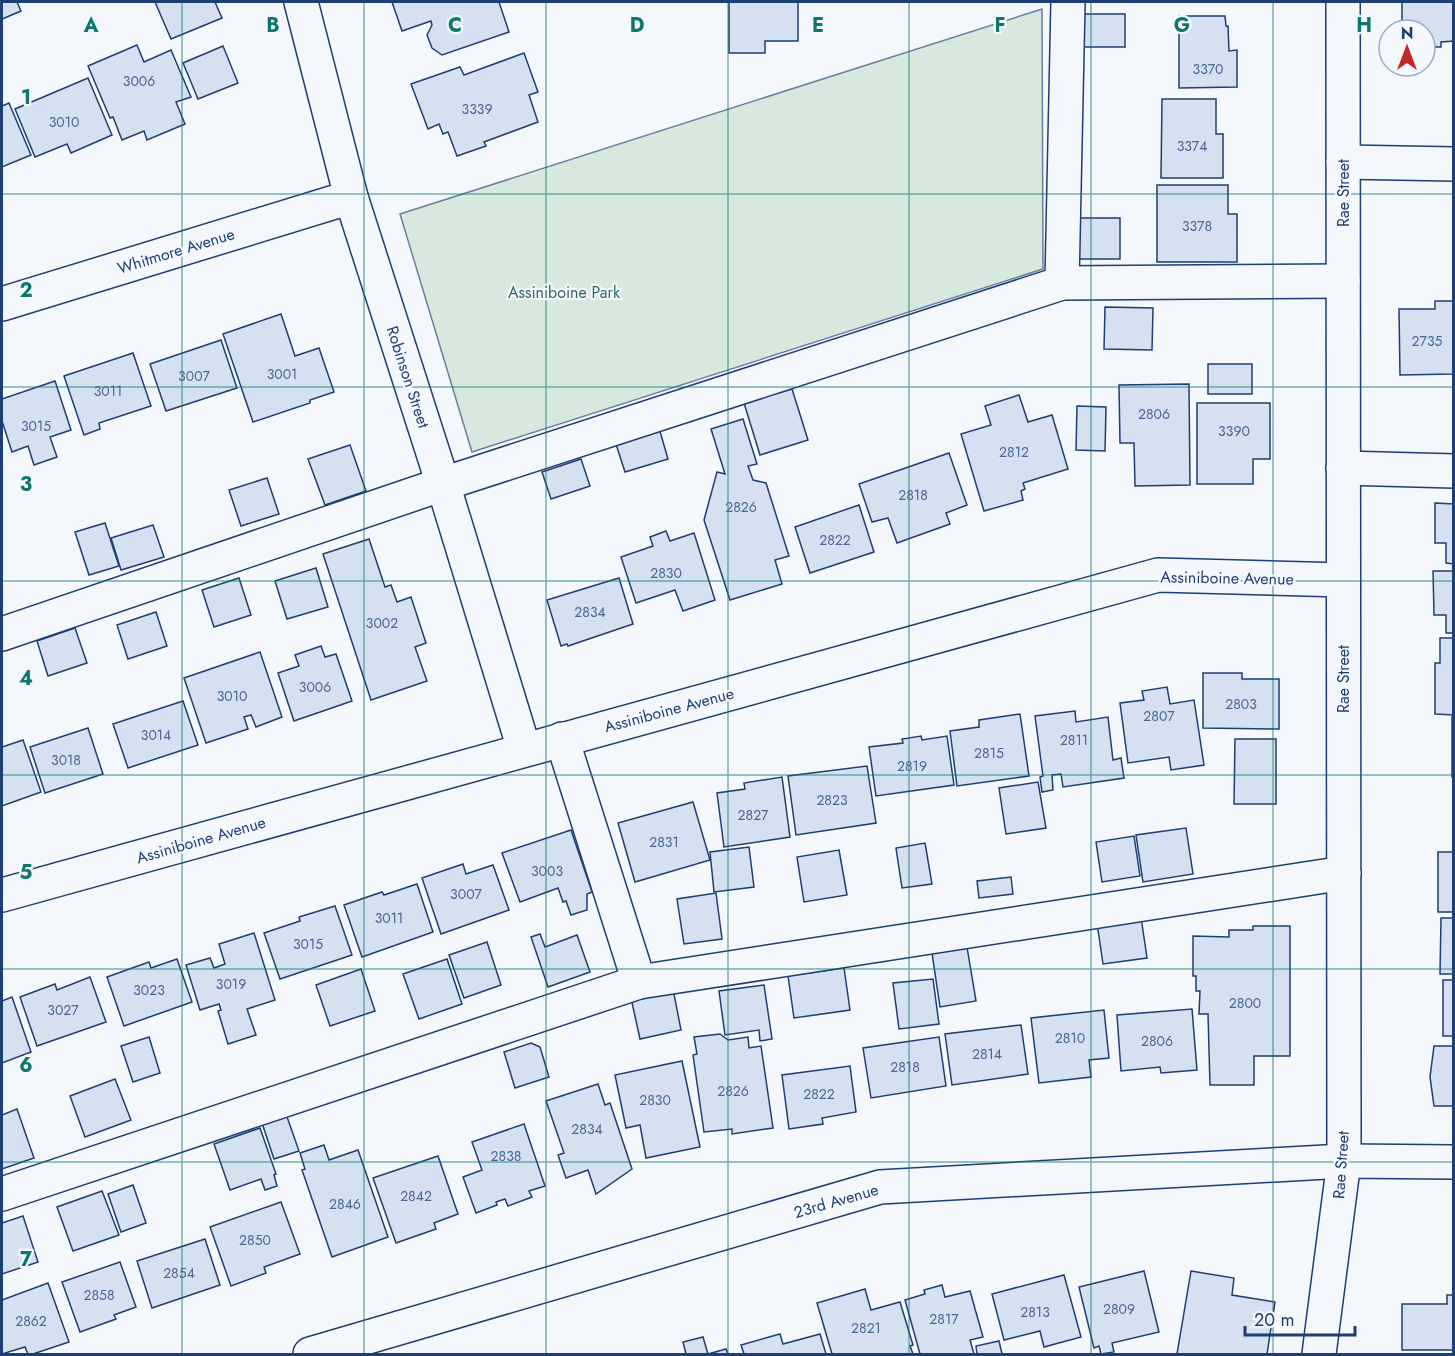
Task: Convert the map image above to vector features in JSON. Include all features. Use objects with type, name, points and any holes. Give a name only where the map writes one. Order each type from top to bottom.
[{"type":"street","name":"Robinson Street","points":[[301,2],[351,197],[443,484],[524,749]]},
{"type":"street","points":[[1062,283],[1068,2]]},
{"type":"street","name":"Rae Street","points":[[1319,1354],[1344,1161],[1343,2]]},
{"type":"street","points":[[1343,162],[1454,165]]},
{"type":"street","name":"Whitmore Avenue","points":[[2,304],[351,197]]},
{"type":"street","points":[[2,634],[443,484],[1062,283],[1343,281]]},
{"type":"street","points":[[1343,468],[1454,471]]},
{"type":"street","name":"Assiniboine Avenue","points":[[2,895],[1158,575],[1343,580]]},
{"type":"street","points":[[562,739],[639,982]]},
{"type":"street","points":[[2,1194],[639,982],[1344,873]]},
{"type":"street","name":"23rd Avenue","points":[[310,1354],[880,1187],[1344,1161],[1454,1162]]},
{"type":"green space","name":"Assiniboine Park","points":[[1042,9],[1043,269],[472,452],[400,214]]},
{"type":"building","points":[[2,2],[17,2],[21,11],[2,19]]},
{"type":"building","points":[[155,2],[215,2],[222,18],[171,39]]},
{"type":"building","points":[[392,2],[499,2],[509,32],[442,55],[432,48],[427,35],[432,25],[431,21],[402,31]]},
{"type":"building","points":[[729,2],[798,2],[798,41],[765,41],[765,53],[729,53]]},
{"type":"building","points":[[1402,2],[1454,2],[1454,41],[1441,42],[1441,47],[1437,47],[1437,18],[1402,18]]},
{"type":"building","points":[[1078,14],[1125,14],[1125,47],[1078,47]]},
{"type":"building","points":[[1179,16],[1225,16],[1226,26],[1228,26],[1229,51],[1237,50],[1237,87],[1179,88]]},
{"type":"building","points":[[137,45],[144,62],[171,50],[191,97],[176,102],[185,124],[147,140],[144,131],[122,140],[88,66]]},
{"type":"building","points":[[223,46],[238,83],[198,99],[183,63]]},
{"type":"building","points":[[524,53],[538,92],[529,95],[538,122],[484,142],[486,146],[457,156],[448,132],[443,134],[439,124],[428,129],[411,84],[460,67],[464,75]]},
{"type":"building","points":[[88,78],[112,135],[71,153],[67,144],[35,157],[15,109]]},
{"type":"building","points":[[1162,99],[1216,99],[1216,134],[1223,134],[1223,178],[1161,178]]},
{"type":"building","points":[[9,103],[31,155],[2,167],[2,106]]},
{"type":"building","points":[[1157,185],[1228,185],[1228,214],[1237,214],[1237,262],[1157,262]]},
{"type":"building","points":[[1075,218],[1120,218],[1120,259],[1075,259]]},
{"type":"building","points":[[1435,301],[1454,301],[1454,374],[1400,375],[1399,309],[1435,309]]},
{"type":"building","points":[[1105,307],[1153,308],[1152,350],[1104,349]]},
{"type":"building","points":[[281,314],[295,356],[319,348],[334,392],[310,400],[310,403],[253,422],[223,334]]},
{"type":"building","points":[[221,340],[237,388],[166,411],[150,364]]},
{"type":"building","points":[[133,353],[151,406],[99,423],[100,429],[84,435],[64,376]]},
{"type":"building","points":[[1208,364],[1252,364],[1252,394],[1208,394]]},
{"type":"building","points":[[55,381],[71,430],[50,437],[57,457],[34,465],[28,446],[12,452],[2,421],[2,399]]},
{"type":"building","points":[[1189,384],[1190,485],[1135,486],[1134,443],[1120,443],[1119,385]]},
{"type":"building","points":[[792,389],[808,440],[760,455],[744,403]]},
{"type":"building","points":[[1019,395],[1028,422],[1052,415],[1068,469],[1023,483],[1025,489],[1021,491],[1023,500],[984,511],[961,434],[991,425],[985,406]]},
{"type":"building","points":[[1197,403],[1270,403],[1270,459],[1253,459],[1253,484],[1197,484]]},
{"type":"building","points":[[1077,406],[1106,407],[1105,451],[1076,450]]},
{"type":"building","points":[[743,419],[757,464],[748,466],[753,480],[766,483],[789,556],[775,560],[782,584],[730,600],[704,520],[717,472],[725,474],[711,429]]},
{"type":"building","points":[[659,428],[668,459],[625,472],[615,441]]},
{"type":"building","points":[[350,445],[366,491],[325,505],[308,459]]},
{"type":"building","points":[[949,453],[967,505],[946,513],[950,524],[897,543],[888,518],[872,522],[859,484]]},
{"type":"building","points":[[581,459],[590,486],[551,499],[542,472]]},
{"type":"building","points":[[267,478],[279,514],[241,526],[229,490]]},
{"type":"building","points":[[1435,503],[1454,504],[1454,564],[1446,563],[1446,543],[1435,543]]},
{"type":"building","points":[[859,505],[874,552],[810,573],[795,527]]},
{"type":"building","points":[[105,523],[119,566],[89,575],[75,532]]},
{"type":"building","points":[[153,525],[164,557],[121,570],[111,538]]},
{"type":"building","points":[[666,531],[670,541],[694,533],[715,600],[683,611],[675,590],[636,603],[621,557],[653,546],[650,537]]},
{"type":"building","points":[[369,539],[385,587],[391,585],[397,602],[411,597],[426,643],[415,647],[427,681],[371,700],[323,554]]},
{"type":"building","points":[[316,568],[328,607],[287,619],[275,581]]},
{"type":"building","points":[[1433,571],[1454,571],[1454,633],[1446,633],[1446,615],[1434,615]]},
{"type":"building","points":[[239,578],[251,615],[214,627],[202,590]]},
{"type":"building","points":[[619,578],[633,624],[568,646],[567,644],[561,646],[547,600]]},
{"type":"building","points":[[156,612],[167,646],[128,659],[117,625]]},
{"type":"building","points":[[75,628],[87,663],[48,676],[37,641]]},
{"type":"building","points":[[1440,638],[1454,638],[1454,715],[1435,714],[1435,663],[1440,663]]},
{"type":"building","points":[[321,646],[325,657],[336,654],[352,701],[294,721],[278,673],[299,666],[295,655]]},
{"type":"building","points":[[260,652],[282,717],[256,727],[251,715],[244,717],[248,729],[206,743],[184,678]]},
{"type":"building","points":[[1203,673],[1242,673],[1242,679],[1279,679],[1279,729],[1203,728]]},
{"type":"building","points":[[1167,687],[1170,704],[1194,700],[1204,765],[1171,770],[1169,757],[1128,763],[1120,703],[1144,700],[1142,691]]},
{"type":"building","points":[[183,701],[198,745],[128,768],[113,724]]},
{"type":"building","points":[[1075,711],[1076,722],[1108,717],[1113,760],[1121,758],[1124,778],[1063,787],[1061,774],[1052,775],[1053,790],[1042,792],[1040,777],[1043,776],[1035,716]]},
{"type":"building","points":[[1020,714],[1029,776],[957,786],[950,731],[979,727],[979,720]]},
{"type":"building","points":[[1452,717],[1454,717],[1454,777],[1452,777]]},
{"type":"building","points":[[88,728],[103,774],[45,793],[30,747]]},
{"type":"building","points":[[921,736],[922,740],[947,736],[954,785],[876,796],[869,747],[903,743],[902,739]]},
{"type":"building","points":[[1235,739],[1276,739],[1276,804],[1234,804]]},
{"type":"building","points":[[23,740],[41,792],[2,806],[2,747]]},
{"type":"building","points":[[867,766],[876,823],[796,835],[788,776]]},
{"type":"building","points":[[782,777],[790,837],[724,847],[717,793],[745,789],[744,783]]},
{"type":"building","points":[[1038,782],[1046,828],[1006,834],[999,788]]},
{"type":"building","points":[[693,802],[710,860],[635,882],[618,823]]},
{"type":"building","points":[[1186,828],[1193,874],[1143,882],[1136,835]]},
{"type":"building","points":[[571,830],[592,892],[587,894],[587,910],[571,915],[558,888],[520,902],[502,853]]},
{"type":"building","points":[[1134,836],[1140,876],[1102,882],[1096,842]]},
{"type":"building","points":[[925,843],[932,884],[902,888],[896,848]]},
{"type":"building","points":[[749,847],[754,887],[714,892],[710,852]]},
{"type":"building","points":[[839,850],[847,895],[804,902],[797,857]]},
{"type":"building","points":[[1438,852],[1454,852],[1454,912],[1438,912]]},
{"type":"building","points":[[463,864],[466,874],[493,865],[509,910],[441,934],[422,878]]},
{"type":"building","points":[[1011,877],[1013,894],[979,898],[977,881]]},
{"type":"building","points":[[417,884],[433,932],[362,957],[344,905],[382,892],[384,895]]},
{"type":"building","points":[[716,893],[722,939],[684,944],[677,899]]},
{"type":"building","points":[[335,906],[352,955],[280,979],[264,933],[300,921],[299,917]]},
{"type":"building","points":[[1141,917],[1147,958],[1103,964],[1097,923]]},
{"type":"building","points":[[1441,918],[1454,918],[1454,974],[1440,974]]},
{"type":"building","points":[[1253,926],[1290,926],[1290,1056],[1254,1056],[1254,1085],[1210,1085],[1208,1014],[1199,1014],[1200,991],[1196,991],[1196,976],[1193,976],[1193,936],[1229,937],[1229,930],[1253,930]]},
{"type":"building","points":[[254,933],[275,1000],[247,1009],[256,1035],[228,1044],[218,1011],[221,1010],[219,1004],[200,1010],[186,965],[210,958],[214,968],[225,964],[219,944]]},
{"type":"building","points":[[540,934],[545,947],[577,935],[590,972],[548,987],[531,937]]},
{"type":"building","points":[[487,942],[501,985],[464,998],[449,955]]},
{"type":"building","points":[[967,947],[976,1001],[940,1007],[932,953]]},
{"type":"building","points":[[177,959],[192,1002],[124,1026],[107,977],[149,962],[151,968]]},
{"type":"building","points":[[447,959],[462,1004],[419,1019],[403,974]]},
{"type":"building","points":[[844,968],[850,1010],[794,1018],[788,976]]},
{"type":"building","points":[[361,969],[375,1011],[330,1026],[316,985]]},
{"type":"building","points":[[90,977],[106,1022],[37,1046],[20,997],[55,984],[57,990]]},
{"type":"building","points":[[933,979],[939,1024],[899,1029],[893,983]]},
{"type":"building","points":[[1443,980],[1454,980],[1454,1036],[1443,1036]]},
{"type":"building","points":[[764,985],[772,1039],[760,1041],[759,1030],[725,1035],[719,991]]},
{"type":"building","points":[[673,989],[681,1030],[640,1039],[631,998]]},
{"type":"building","points":[[12,997],[31,1052],[2,1063],[2,1001]]},
{"type":"building","points":[[1192,1009],[1197,1070],[1161,1073],[1160,1067],[1121,1071],[1117,1015]]},
{"type":"building","points":[[1104,1010],[1109,1058],[1089,1060],[1091,1077],[1039,1083],[1031,1018]]},
{"type":"building","points":[[1021,1025],[1028,1074],[952,1085],[945,1034]]},
{"type":"building","points":[[720,1034],[728,1040],[748,1037],[749,1048],[761,1046],[773,1128],[732,1134],[732,1129],[704,1132],[693,1055],[697,1054],[694,1037]]},
{"type":"building","points":[[149,1037],[160,1073],[133,1082],[121,1046]]},
{"type":"building","points":[[939,1037],[946,1086],[871,1098],[863,1048]]},
{"type":"building","points":[[531,1043],[540,1047],[549,1077],[515,1088],[504,1052]]},
{"type":"building","points":[[1434,1046],[1454,1046],[1454,1106],[1434,1106],[1430,1077]]},
{"type":"building","points":[[682,1061],[700,1147],[646,1158],[640,1125],[626,1128],[615,1075]]},
{"type":"building","points":[[850,1066],[856,1112],[822,1118],[823,1124],[789,1129],[782,1075]]},
{"type":"building","points":[[115,1079],[131,1120],[85,1137],[70,1096]]},
{"type":"building","points":[[598,1084],[605,1105],[610,1103],[632,1169],[596,1194],[588,1170],[566,1178],[558,1155],[564,1153],[546,1101]]},
{"type":"building","points":[[17,1109],[34,1158],[2,1169],[2,1115]]},
{"type":"building","points":[[286,1114],[299,1151],[274,1159],[262,1123]]},
{"type":"building","points":[[524,1124],[545,1186],[529,1191],[532,1197],[508,1206],[505,1199],[496,1202],[497,1205],[476,1213],[463,1177],[482,1170],[472,1142]]},
{"type":"building","points":[[260,1128],[276,1174],[274,1175],[277,1186],[265,1190],[261,1179],[230,1190],[214,1144]]},
{"type":"building","points":[[324,1145],[329,1160],[358,1150],[388,1237],[332,1257],[302,1170],[305,1169],[300,1153]]},
{"type":"building","points":[[438,1156],[458,1214],[434,1223],[436,1229],[396,1243],[373,1178]]},
{"type":"building","points":[[133,1185],[146,1223],[121,1232],[108,1194]]},
{"type":"building","points":[[102,1191],[119,1235],[73,1251],[57,1207]]},
{"type":"building","points":[[281,1202],[300,1254],[264,1267],[266,1273],[231,1286],[210,1227]]},
{"type":"building","points":[[23,1216],[38,1262],[2,1274],[2,1223]]},
{"type":"building","points":[[205,1239],[220,1285],[152,1308],[137,1261]]},
{"type":"building","points":[[120,1262],[136,1307],[114,1315],[116,1319],[80,1332],[62,1282]]},
{"type":"building","points":[[1144,1271],[1159,1332],[1112,1343],[1114,1352],[1101,1354],[1099,1346],[1094,1348],[1079,1287]]},
{"type":"building","points":[[1191,1271],[1234,1278],[1232,1295],[1275,1302],[1267,1354],[1177,1354]]},
{"type":"building","points":[[1064,1275],[1081,1337],[1044,1347],[1040,1331],[1004,1340],[992,1294]]},
{"type":"building","points":[[48,1283],[69,1342],[33,1354],[28,1354],[25,1347],[2,1354],[2,1300]]},
{"type":"building","points":[[942,1285],[945,1297],[970,1291],[983,1337],[970,1340],[974,1354],[920,1354],[905,1300],[925,1294],[924,1290]]},
{"type":"building","points":[[865,1289],[871,1310],[900,1302],[913,1345],[910,1346],[913,1354],[832,1354],[817,1303]]},
{"type":"building","points":[[1447,1295],[1454,1295],[1454,1350],[1402,1350],[1402,1304],[1447,1304]]},
{"type":"building","points":[[780,1334],[783,1344],[820,1334],[826,1354],[744,1354],[741,1345]]},
{"type":"building","points":[[703,1337],[708,1354],[686,1354],[683,1342]]},
{"type":"building","points":[[999,1341],[1002,1354],[977,1354],[976,1346]]},
{"type":"building","points":[[726,1349],[728,1354],[708,1354]]}]
